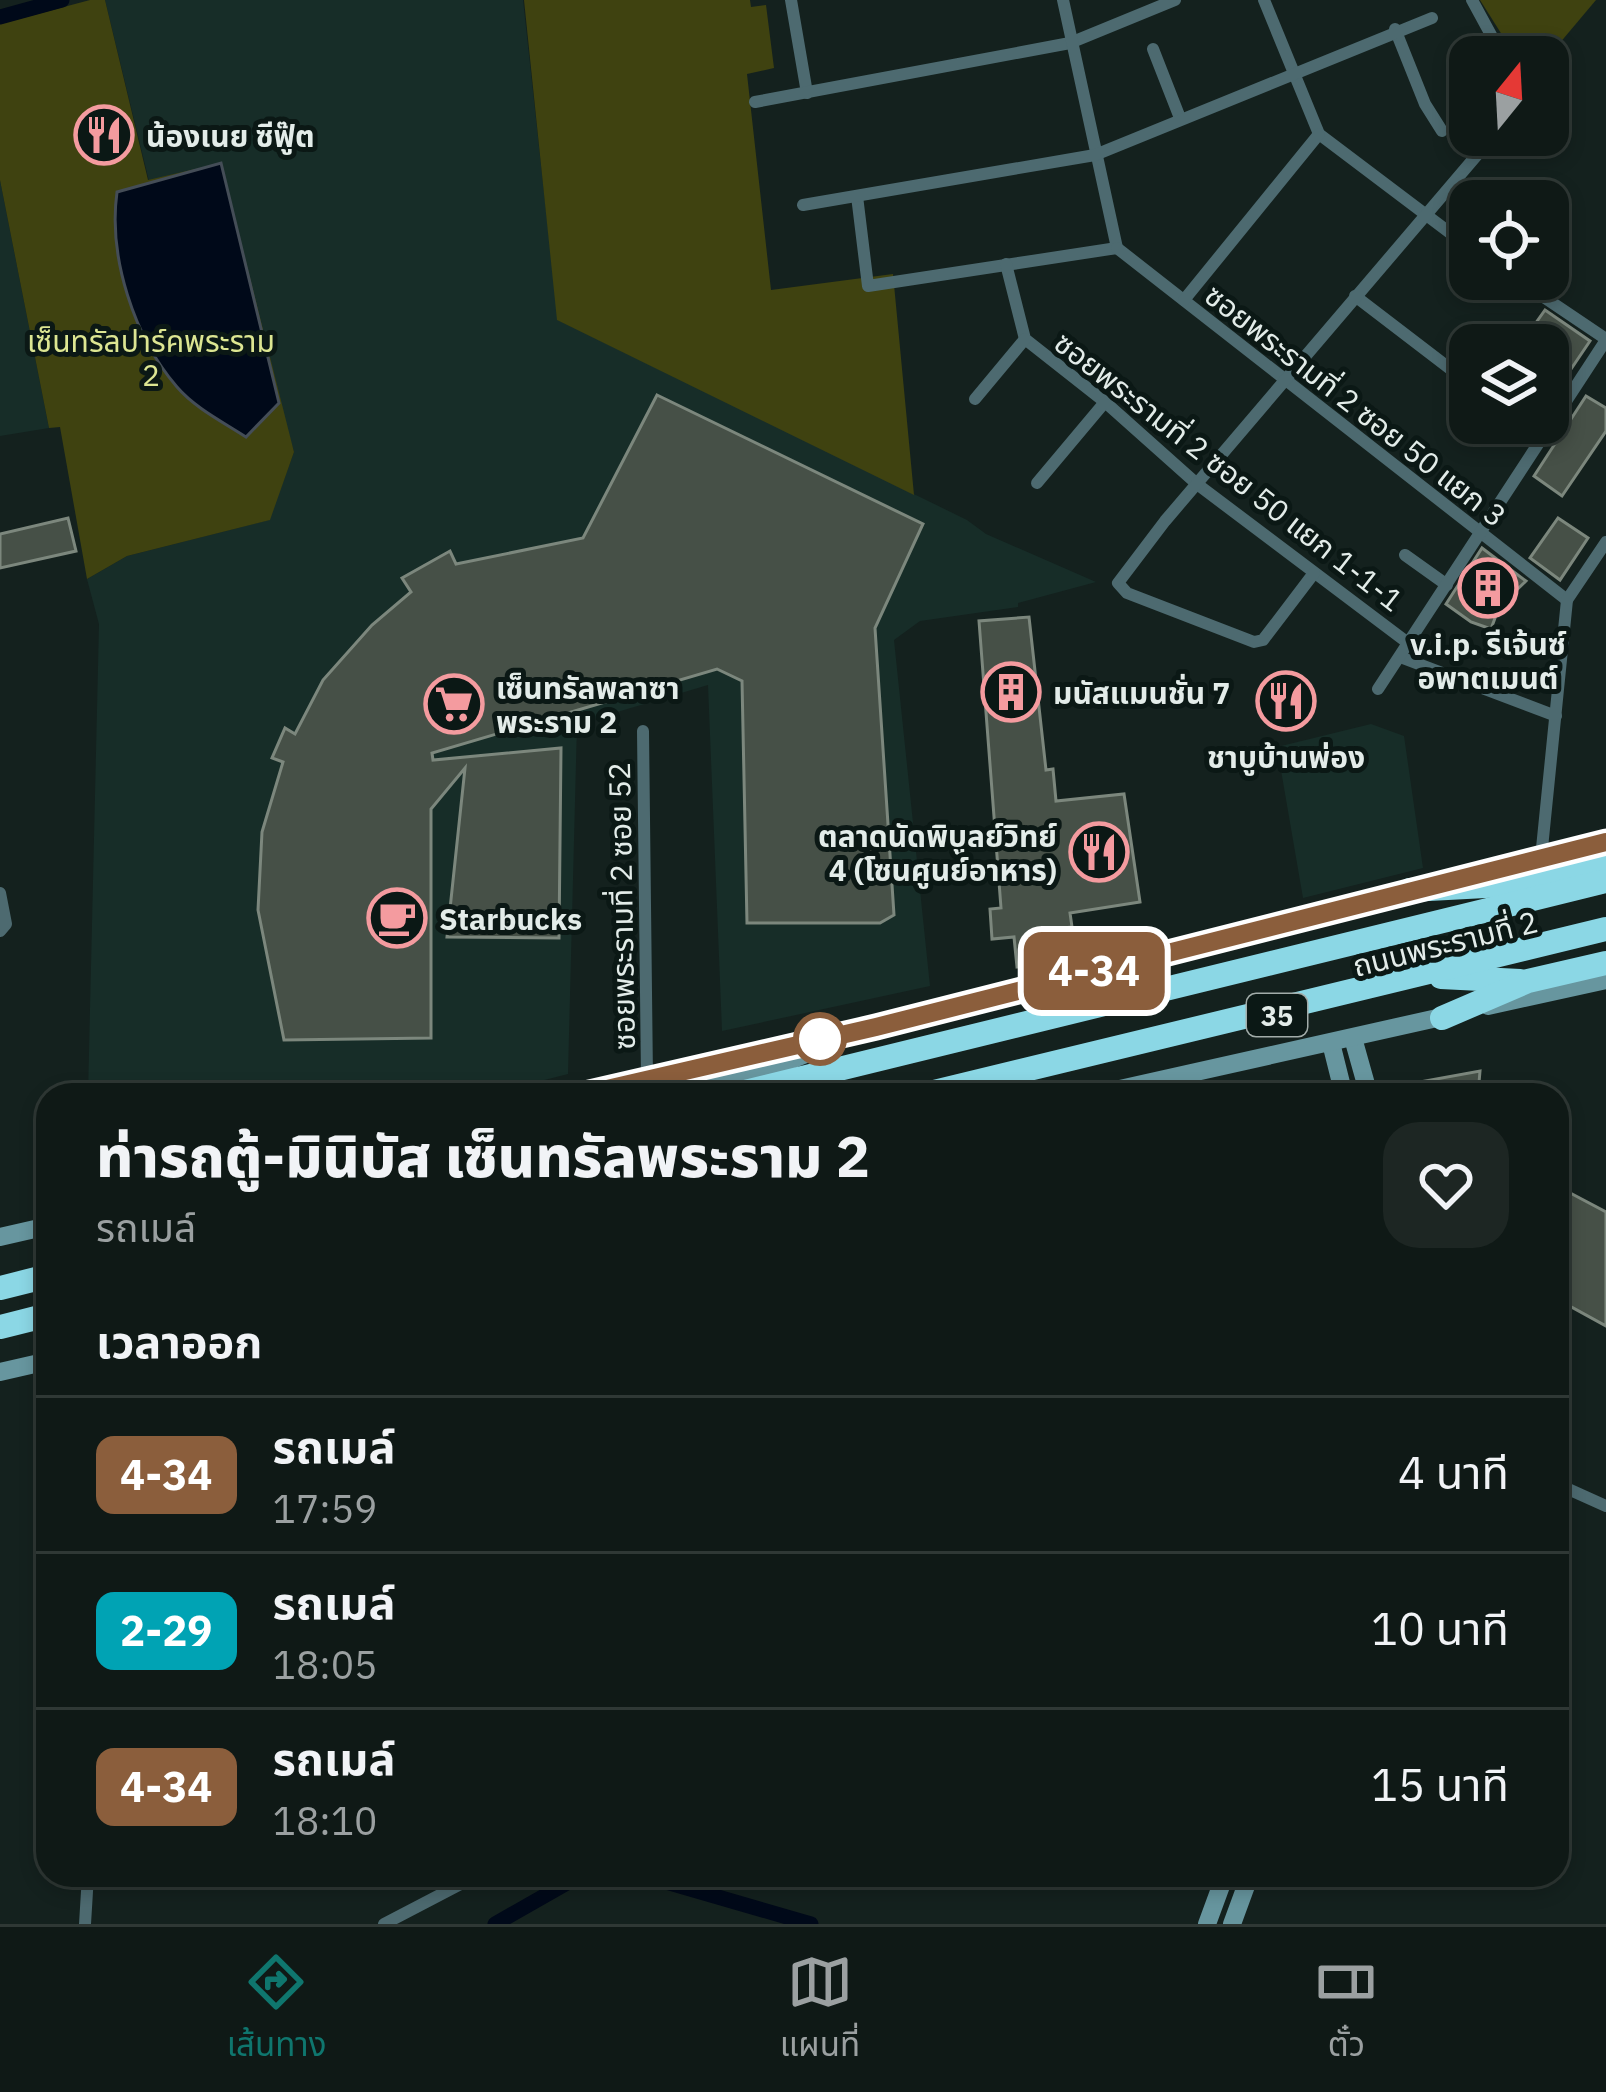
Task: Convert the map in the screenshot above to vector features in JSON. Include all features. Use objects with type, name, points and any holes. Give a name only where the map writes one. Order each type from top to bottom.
[{"type":"highway","points":[[1410,890],[1504,885],[1606,860]]},
{"type":"highway","name":"ถนนพระรามที่ 2","points":[[782,1083],[1606,881]]},
{"type":"highway","points":[[1420,928],[1504,885]]},
{"type":"highway","points":[[843,1083],[1606,898]]},
{"type":"highway","points":[[972,1083],[1606,932]]},
{"type":"highway","name":"ถนนพระรามที่ 2","points":[[997,1083],[1606,932]]},
{"type":"highway","points":[[1442,1018],[1528,982],[1606,963]]},
{"type":"highway","points":[[1433,976],[1528,982]]},
{"type":"highway","points":[[0,1273],[36,1265]]},
{"type":"highway","points":[[0,1288],[36,1279]]},
{"type":"highway","points":[[0,1323],[36,1314]]},
{"type":"main road","name":"ถนนพระรามที่ 2","points":[[630,1083],[876,1027],[1606,842]]},
{"type":"main road","name":"35","points":[[1148,1083],[1606,980]]},
{"type":"main road","points":[[713,1083],[774,1067],[876,1027]]},
{"type":"main road","points":[[1353,1038],[1366,1083]]},
{"type":"main road","points":[[1331,1043],[1341,1083]]},
{"type":"main road","points":[[0,1237],[36,1229]]},
{"type":"main road","points":[[0,1372],[36,1364]]},
{"type":"main road","points":[[1207,1924],[1221,1887]]},
{"type":"main road","points":[[1232,1924],[1246,1887]]},
{"type":"street","points":[[790,0],[807,93]]},
{"type":"street","points":[[857,196],[868,286],[1117,248],[1063,0]]},
{"type":"street","points":[[755,102],[1070,43],[1175,0]]},
{"type":"street","points":[[1264,0],[1319,134],[1449,234]]},
{"type":"street","points":[[1472,0],[1492,36]]},
{"type":"street","points":[[802,205],[1095,155],[1294,76],[1395,29],[1432,18]]},
{"type":"street","points":[[1395,29],[1425,104],[1442,131]]},
{"type":"street","points":[[1153,49],[1180,118]]},
{"type":"street","points":[[1184,300],[1319,134]]},
{"type":"street","points":[[1314,573],[1263,640],[1255,642],[1122,590],[1119,578],[1476,156]]},
{"type":"street","name":"ซอยพระรามที่ 2 ซอย 50 แยก 3","points":[[1117,248],[1567,600]]},
{"type":"street","name":"ซอยพระรามที่ 2 ซอย 50 แยก 1-1-1","points":[[1006,264],[1025,340],[1105,401],[1197,484],[1408,643]]},
{"type":"street","points":[[1355,296],[1449,368]]},
{"type":"street","points":[[1548,300],[1606,339],[1569,397]]},
{"type":"street","points":[[975,399],[1025,340]]},
{"type":"street","points":[[1037,483],[1105,401]]},
{"type":"street","points":[[1378,689],[1539,444]]},
{"type":"street","points":[[1541,858],[1567,600],[1606,542]]},
{"type":"street","points":[[1405,555],[1447,585]]},
{"type":"street","points":[[1400,657],[1556,716]]},
{"type":"street","name":"ซอยพระรามที่ 2 ซอย 52","points":[[643,731],[647,1079]]},
{"type":"street","points":[[0,892],[6,924],[0,931]]},
{"type":"street","points":[[1569,1489],[1606,1506]]},
{"type":"street","points":[[85,1924],[87,1887]]},
{"type":"street","points":[[384,1924],[455,1887]]},
{"type":"shaded area","points":[[105,0],[523,0],[558,320],[967,520],[986,534],[1096,582],[1018,603],[1018,607],[920,621],[894,640],[930,986],[722,1031],[708,685],[577,724],[568,1074],[532,1083],[88,1083],[99,624],[87,579],[127,556],[269,520],[294,452],[279,403],[149,181]]},
{"type":"shaded area","points":[[0,180],[49,428],[0,436]]},
{"type":"shaded area","points":[[1371,724],[1404,736],[1423,868],[1303,898],[1277,747]]},
{"type":"green space","name":"เซ็นทรัลปาร์คพระราม 2","points":[[105,0],[148,180],[221,163],[294,452],[270,520],[127,556],[87,579],[60,427],[49,428],[0,180],[0,24]]},
{"type":"green space","points":[[524,0],[750,0],[751,7],[766,5],[774,68],[747,74],[771,290],[893,274],[914,495],[557,320]]},
{"type":"green space","points":[[1480,0],[1596,0],[1566,36],[1503,36]]},
{"type":"water","points":[[221,163],[279,403],[246,437],[192,402],[162,367],[137,320],[117,243],[117,192]]},
{"type":"building","points":[[1545,310],[1565,324],[1535,324]]},
{"type":"building","points":[[1569,327],[1590,341],[1569,372]]},
{"type":"building","name":"เซ็นทรัลพลาซา พระราม 2","points":[[657,395],[923,524],[875,628],[894,915],[880,923],[747,923],[742,681],[717,669],[432,753],[433,760],[561,748],[559,938],[447,937],[465,768],[431,809],[431,1038],[284,1040],[258,910],[262,832],[283,762],[272,758],[285,728],[295,734],[323,680],[372,625],[411,592],[402,578],[450,551],[456,564],[583,538]]},
{"type":"building","points":[[1586,396],[1606,408],[1606,431],[1562,496],[1534,476],[1555,444],[1569,444],[1569,422]]},
{"type":"building","points":[[68,518],[76,551],[0,568],[0,534]]},
{"type":"building","points":[[1558,518],[1588,538],[1560,580],[1530,558]]},
{"type":"building","name":"v.i.p. รีเจ้นซ์ อพาตเมนต์","points":[[1482,548],[1526,581],[1499,607],[1491,629],[1446,604]]},
{"type":"building","points":[[1029,617],[1046,770],[1053,769],[1056,801],[1124,794],[1140,902],[1070,913],[1072,927],[1062,928],[1067,958],[1017,967],[1014,937],[992,939],[990,909],[1001,908],[979,621]]},
{"type":"building","points":[[1480,1071],[1479,1083],[1414,1083]]},
{"type":"building","points":[[1569,1192],[1606,1212],[1606,1326],[1569,1306]]},
{"type":"waterway","points":[[0,17],[62,0]]},
{"type":"waterway","points":[[495,1924],[560,1887]]},
{"type":"waterway","points":[[683,1887],[811,1924]]},
{"type":"bus line","name":"4-34","points":[[630,1083],[876,1027],[1606,842]]},
{"type":"place","name":"น้องเนย ซีฟู๊ต","points":[[104,135]]},
{"type":"place","name":"v.i.p. รีเจ้นซ์ อพาตเมนต์","points":[[1488,588]]},
{"type":"place","name":"มนัสแมนชั่น 7","points":[[1011,692]]},
{"type":"place","name":"ชาบูบ้านพ่อง","points":[[1286,701]]},
{"type":"place","name":"เซ็นทรัลพลาซา พระราม 2","points":[[454,704]]},
{"type":"place","name":"ตลาดนัดพิบูลย์วิทย์ 4 (โซนศูนย์อาหาร)","points":[[1099,852]]},
{"type":"place","name":"Starbucks","points":[[397,918]]}]
